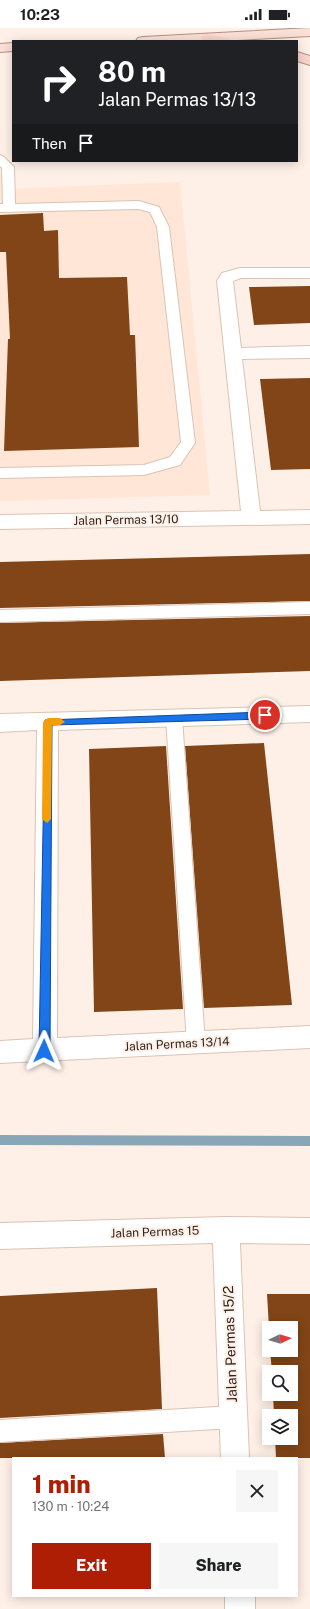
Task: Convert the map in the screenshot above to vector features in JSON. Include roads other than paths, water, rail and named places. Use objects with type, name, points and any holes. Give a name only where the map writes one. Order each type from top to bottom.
[{"type":"highway","points":[[208,38],[218,40]]},
{"type":"highway","points":[[298,56],[310,61]]},
{"type":"main road","points":[[165,40],[310,32]]},
{"type":"main road","points":[[0,48],[12,47]]},
{"type":"street","points":[[252,518],[224,285],[228,277],[240,274],[310,273]]},
{"type":"street","points":[[232,354],[310,352]]},
{"type":"street","name":"Jalan Permas 13/10","points":[[0,522],[310,517]]},
{"type":"street","points":[[0,723],[310,714]]},
{"type":"street","points":[[44,1051],[48,722]]},
{"type":"street","name":"Jalan Permas 13/14","points":[[0,1052],[310,1037]]},
{"type":"street","name":"Jalan Permas 15","points":[[0,1236],[226,1230],[310,1230]]},
{"type":"street","name":"Jalan Permas 15/2","points":[[226,1230],[234,1457]]},
{"type":"street","points":[[240,1597],[240,1609]]},
{"type":"lane","points":[[0,159],[8,167],[5,208],[139,205],[155,210],[163,227],[188,443],[175,461],[144,470],[0,472]]},
{"type":"lane","points":[[0,616],[310,608]]},
{"type":"lane","points":[[174,718],[196,1043]]},
{"type":"lane","points":[[0,1431],[233,1417]]},
{"type":"waterway","points":[[0,1140],[310,1141]]}]
